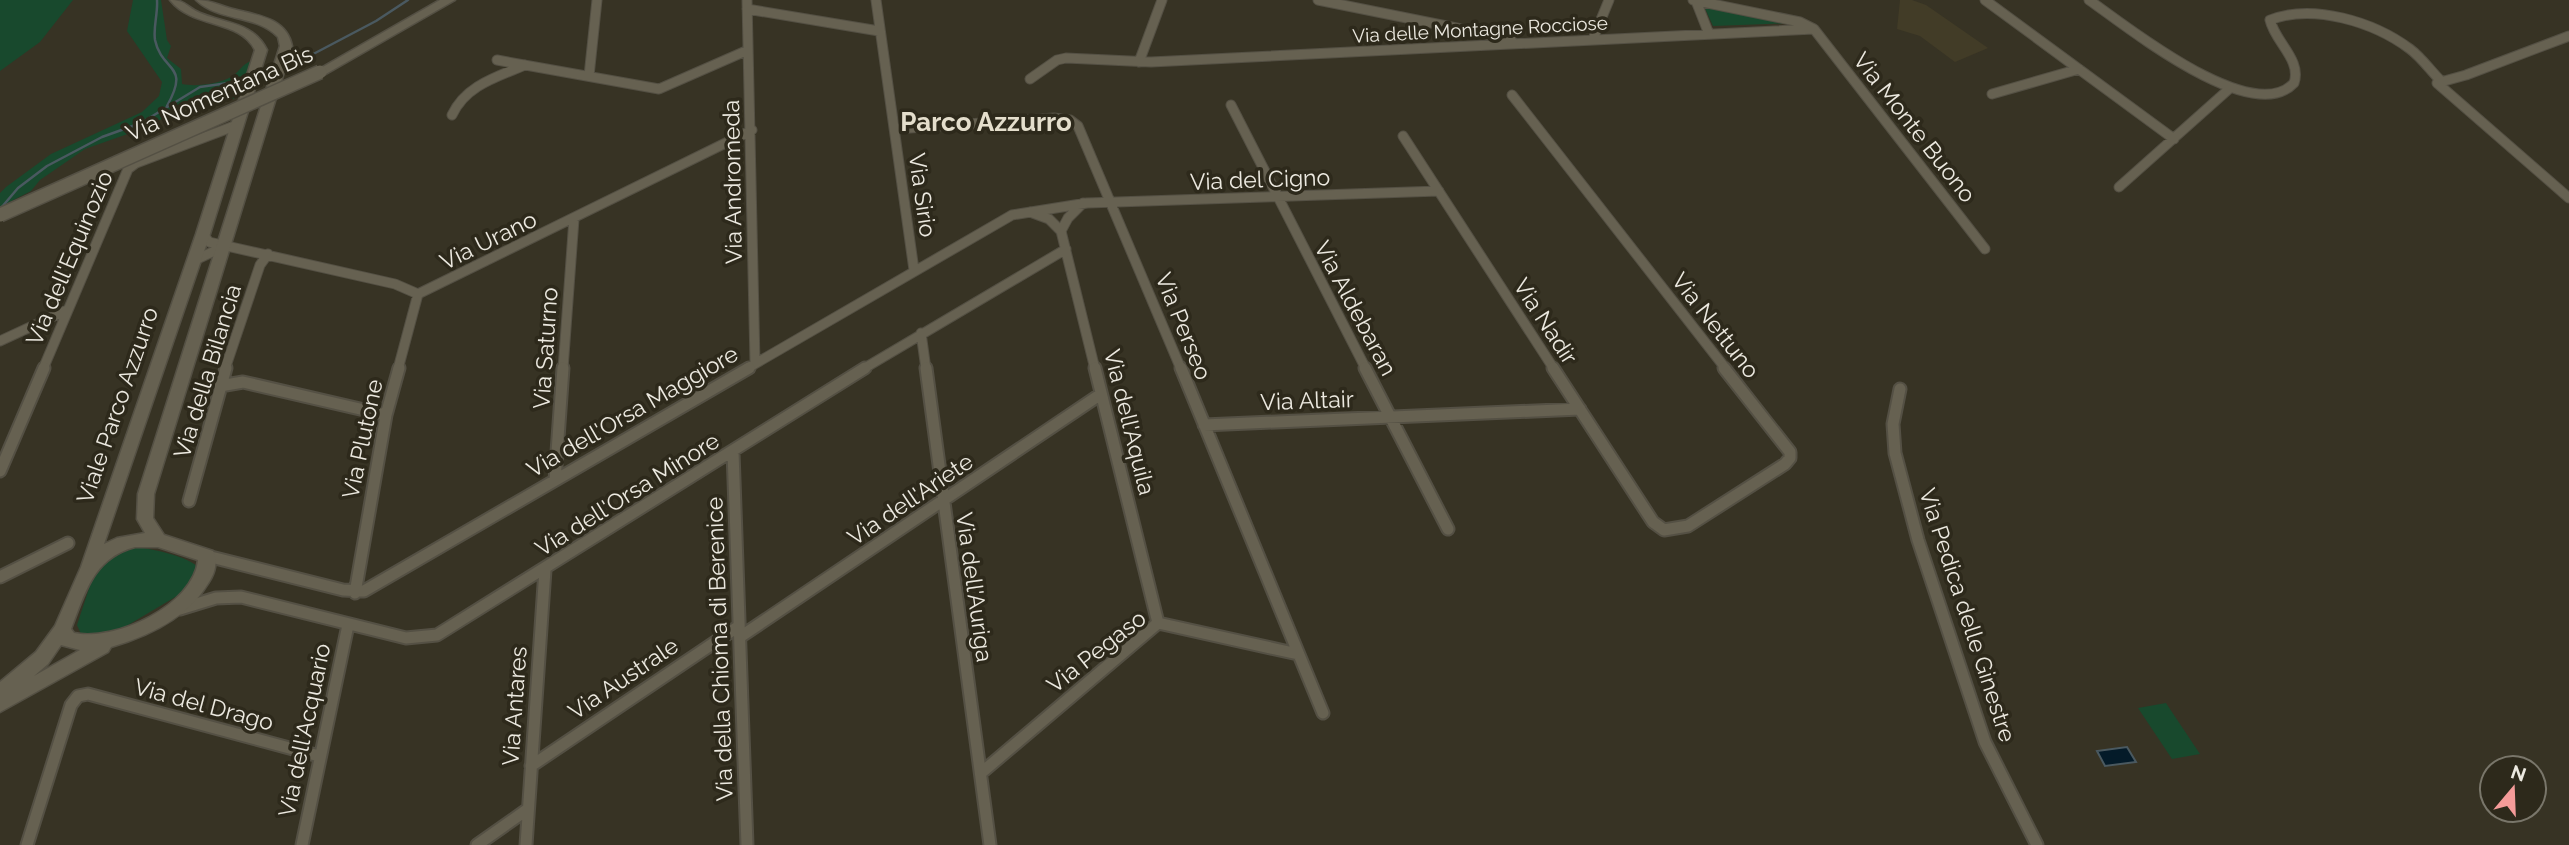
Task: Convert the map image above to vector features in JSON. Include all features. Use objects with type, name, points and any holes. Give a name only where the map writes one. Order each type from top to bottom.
[{"type":"street","name":"Viale Parco Azzurro","points":[[0,693],[42,658],[62,629],[88,565],[203,234],[261,50],[254,37],[239,29],[188,12],[176,0]]},
{"type":"street","points":[[158,540],[145,519],[146,494],[225,246],[286,41],[279,29],[264,21],[216,8],[202,0]]},
{"type":"street","name":"Via Nomentana Bis","points":[[0,215],[320,72],[449,0]]},
{"type":"street","points":[[589,76],[597,0]]},
{"type":"street","name":"Via Sirio","points":[[876,0],[914,270]]},
{"type":"street","points":[[1139,62],[1162,0]]},
{"type":"street","points":[[1318,0],[1528,42]]},
{"type":"street","points":[[1593,39],[1609,0]]},
{"type":"street","points":[[1694,0],[1810,26]]},
{"type":"street","points":[[1694,0],[1709,34]]},
{"type":"street","points":[[1985,0],[2174,139]]},
{"type":"street","points":[[2089,0],[2202,76],[2229,89],[2265,94],[2284,91],[2293,86],[2296,79],[2295,69],[2270,20],[2275,14],[2311,3],[2344,12],[2402,44],[2418,56],[2440,80]]},
{"type":"street","points":[[747,5],[879,31]]},
{"type":"street","name":"Via Andromeda","points":[[747,5],[755,363]]},
{"type":"street","name":"Via delle Montagne Rocciose","points":[[1030,79],[1062,58],[1139,62],[1709,34],[1810,26]]},
{"type":"street","name":"Via Monte Buono","points":[[1810,26],[1985,250]]},
{"type":"street","points":[[2440,80],[2466,75],[2569,36]]},
{"type":"street","points":[[497,60],[659,89],[748,50]]},
{"type":"street","points":[[452,115],[457,102],[467,93],[526,65]]},
{"type":"street","points":[[1993,94],[2078,69]]},
{"type":"street","points":[[2440,80],[2437,82],[2439,86],[2518,151],[2569,198]]},
{"type":"street","points":[[2119,187],[2229,89]]},
{"type":"street","name":"Via Nettuno","points":[[1512,95],[1790,452],[1790,458],[1783,466],[1688,526],[1668,531],[1658,527]]},
{"type":"street","name":"Via Aldebaran","points":[[1231,105],[1276,198],[1448,529]]},
{"type":"street","name":"Via Perseo","points":[[895,129],[1054,118],[1070,120],[1078,126],[1113,204],[1323,713]]},
{"type":"street","name":"Via dell'Equinozio","points":[[0,471],[128,169],[139,162],[237,125]]},
{"type":"street","name":"Via Urano","points":[[418,294],[751,130]]},
{"type":"street","name":"Via Nadir","points":[[1402,136],[1658,527]]},
{"type":"street","name":"Via del Cigno","points":[[1027,211],[1083,203],[1439,191]]},
{"type":"street","points":[[1027,211],[1049,219],[1061,231],[1068,218],[1083,203]]},
{"type":"street","name":"Via dell'Orsa Maggiore","points":[[355,593],[377,585],[1004,218],[1027,211]]},
{"type":"street","name":"Via Saturno","points":[[555,480],[574,219]]},
{"type":"street","name":"Via dell'Aquila","points":[[1061,231],[1158,623]]},
{"type":"street","points":[[203,234],[209,242],[395,284],[418,294]]},
{"type":"street","points":[[193,261],[225,246]]},
{"type":"street","name":"Via dell'Orsa Minore","points":[[178,610],[216,598],[241,597],[406,638],[437,635],[921,333],[1066,249]]},
{"type":"street","name":"Via della Bilancia","points":[[189,501],[220,386],[260,265],[268,254]]},
{"type":"street","name":"Via Plutone","points":[[355,593],[386,415],[418,294]]},
{"type":"street","points":[[0,341],[67,310]]},
{"type":"street","name":"Via dell'Auriga","points":[[921,333],[990,845]]},
{"type":"street","points":[[220,386],[243,382],[386,415]]},
{"type":"street","name":"Via Pedica delle Ginestre","points":[[1900,390],[1893,424],[1895,453],[1918,540],[1981,733],[2037,845]]},
{"type":"street","name":"Via dell'Ariete","points":[[740,631],[942,503],[1101,394]]},
{"type":"street","name":"Via Altair","points":[[1204,425],[1580,409]]},
{"type":"street","name":"Via della Chioma di Berenice","points":[[733,452],[747,845]]},
{"type":"street","points":[[88,565],[122,544],[158,540],[207,556],[355,593]]},
{"type":"street","points":[[0,577],[68,543]]},
{"type":"street","points":[[0,704],[108,643],[178,610],[205,578],[207,556]]},
{"type":"street","name":"Via Antares","points":[[526,845],[545,570]]},
{"type":"street","name":"Via Pegaso","points":[[981,773],[1158,623],[1298,654]]},
{"type":"street","name":"Via dell'Acquario","points":[[302,845],[348,625]]},
{"type":"street","points":[[62,629],[68,640],[76,644],[108,643]]},
{"type":"street","name":"Via Australe","points":[[531,765],[740,631]]},
{"type":"street","name":"Via del Drago","points":[[27,845],[71,705],[78,696],[88,694],[319,756]]},
{"type":"street","points":[[477,845],[528,809]]},
{"type":"shaded area","points":[[1900,0],[1912,0],[1926,5],[1988,48],[1955,62],[1920,36],[1897,29]]},
{"type":"green space","points":[[0,0],[73,0],[40,42],[0,71]]},
{"type":"green space","points":[[133,0],[161,0],[167,40],[171,46],[167,58],[181,69],[182,84],[200,85],[220,81],[231,77],[253,60],[256,70],[238,97],[227,101],[204,101],[190,105],[139,130],[85,149],[40,180],[31,191],[0,207],[0,193],[51,154],[142,112],[159,96],[162,82],[127,31]]},
{"type":"green space","points":[[1703,4],[1796,23],[1713,26]]},
{"type":"green space","points":[[132,547],[179,557],[199,569],[182,593],[113,634],[81,634],[77,625],[95,570],[103,561]]},
{"type":"green space","points":[[2166,703],[2200,754],[2172,759],[2138,708]]},
{"type":"water","points":[[2127,747],[2136,762],[2105,766],[2097,751]]},
{"type":"waterway","points":[[157,0],[155,40],[163,58],[176,75],[174,92],[167,106]]},
{"type":"waterway","points":[[281,71],[376,21],[408,0]]},
{"type":"waterway","points":[[1,208],[18,188],[47,166],[102,137],[141,123],[200,87],[263,78],[273,73]]},
{"type":"district","name":"Parco Azzurro","points":[[986,122]]}]
